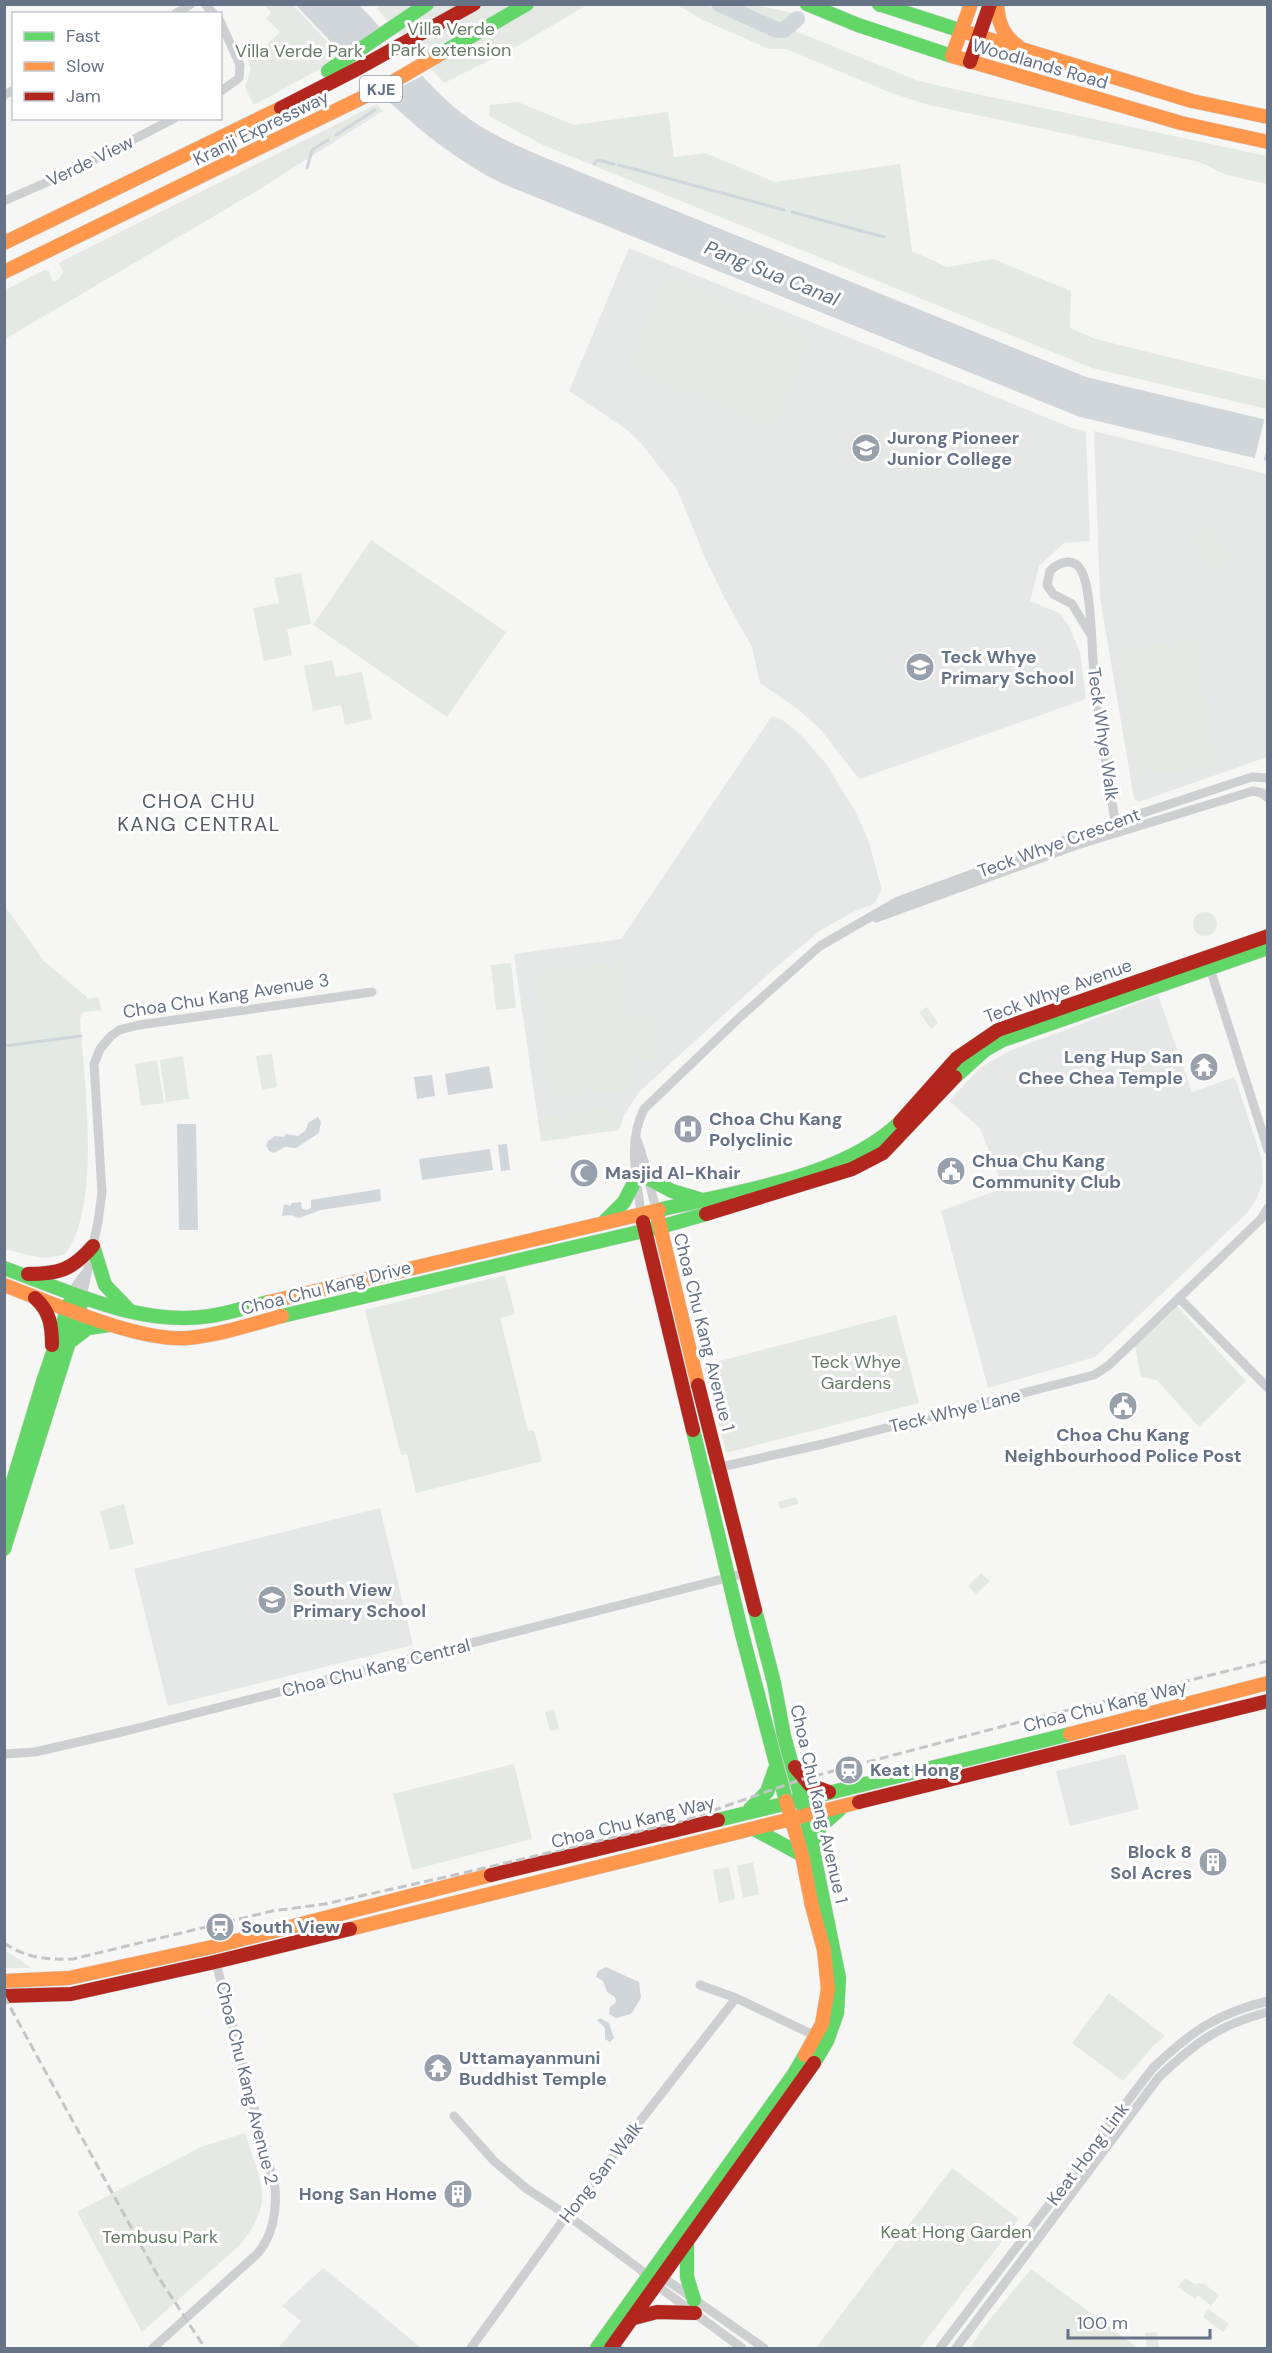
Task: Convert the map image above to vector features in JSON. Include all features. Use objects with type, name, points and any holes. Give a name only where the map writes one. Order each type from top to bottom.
[{"type":"main road","points":[[232,131],[347,60],[427,4]]},
{"type":"main road","name":"Kranji Expressway","points":[[4,243],[413,40],[474,4]]},
{"type":"main road","name":"Kranji Expressway","points":[[4,272],[230,164],[384,87],[527,4]]},
{"type":"main road","name":"Woodlands Road","points":[[807,4],[858,25],[952,57],[1180,123],[1268,142]]},
{"type":"main road","points":[[952,57],[971,4]]},
{"type":"main road","points":[[970,62],[990,4]]},
{"type":"main road","points":[[997,4],[998,20],[1004,33],[1012,42],[1032,53]]},
{"type":"main road","name":"Woodlands Road","points":[[881,5],[1192,101],[1268,117]]},
{"type":"main road","name":"Teck Whye Avenue","points":[[660,1227],[852,1169],[883,1153],[966,1065],[1004,1040],[1208,963],[1268,936]]},
{"type":"main road","name":"Teck Whye Avenue","points":[[657,1210],[762,1186],[848,1159],[893,1129],[958,1058],[978,1041],[998,1030],[1208,963],[1268,948]]},
{"type":"main road","points":[[601,1224],[622,1206],[641,1177],[672,1191],[700,1199]]},
{"type":"main road","name":"Choa Chu Kang Drive","points":[[4,1268],[77,1296],[130,1311],[162,1318],[209,1316],[657,1210]]},
{"type":"main road","name":"Choa Chu Kang Avenue 1","points":[[657,1210],[774,1683],[777,1706],[806,1816],[807,1853]]},
{"type":"main road","name":"Choa Chu Kang Avenue 1","points":[[597,2349],[652,2276],[837,2013],[839,1978],[807,1853],[791,1820],[776,1767],[641,1214]]},
{"type":"main road","points":[[666,1253],[672,1237],[685,1219]]},
{"type":"main road","name":"Choa Chu Kang Drive","points":[[4,1285],[73,1311],[157,1336],[187,1338],[213,1334],[660,1227]]},
{"type":"main road","points":[[624,1236],[634,1240],[652,1257]]},
{"type":"main road","points":[[23,1274],[53,1274],[64,1271],[78,1264],[93,1246]]},
{"type":"main road","points":[[93,1246],[105,1285],[130,1311]]},
{"type":"main road","points":[[29,1293],[43,1304],[49,1317],[52,1328],[52,1354]]},
{"type":"main road","name":"Choa Chu Kang Avenue 3","points":[[4,1549],[67,1345],[77,1296]]},
{"type":"main road","name":"Choa Chu Kang Avenue 3","points":[[4,1511],[52,1354],[73,1311]]},
{"type":"main road","points":[[67,1345],[85,1329],[99,1325],[120,1325]]},
{"type":"main road","name":"Choa Chu Kang Way","points":[[4,1982],[69,1978],[212,1947],[1268,1683]]},
{"type":"main road","name":"Choa Chu Kang Way","points":[[4,1996],[71,1994],[215,1962],[1268,1701]]},
{"type":"main road","points":[[791,1762],[810,1785],[831,1793]]},
{"type":"main road","points":[[746,1813],[764,1798],[772,1786],[776,1767]]},
{"type":"main road","points":[[754,1829],[807,1853],[820,1827],[832,1814],[847,1805]]},
{"type":"main road","name":"Choa Chu Kang Avenue 1","points":[[610,2349],[634,2318],[652,2276],[687,2242],[804,2079],[822,2034]]},
{"type":"main road","points":[[634,2318],[647,2312],[694,2306],[687,2277],[687,2242]]},
{"type":"street","points":[[178,12],[191,4]]},
{"type":"street","points":[[222,26],[240,68],[239,78],[222,91]]},
{"type":"street","name":"Verde View","points":[[4,201],[80,167],[171,120]]},
{"type":"street","name":"Teck Whye Walk","points":[[1091,635],[1071,604],[1053,594],[1047,585],[1050,571],[1062,562],[1077,565],[1086,584],[1091,635],[1095,684],[1116,827]]},
{"type":"street","name":"Teck Whye Crescent","points":[[641,1214],[641,1150],[635,1136],[639,1118],[651,1101],[820,946],[856,925],[1116,827],[1252,777],[1268,778]]},
{"type":"street","name":"Teck Whye Crescent","points":[[1116,827],[1253,791],[1262,793],[1268,798]]},
{"type":"street","points":[[1208,963],[1268,1150]]},
{"type":"street","name":"Choa Chu Kang Avenue 3","points":[[77,1296],[77,1284],[87,1270],[93,1246],[102,1192],[94,1072],[100,1049],[110,1037],[119,1030],[140,1024],[372,992]]},
{"type":"street","name":"Teck Whye Crescent","points":[[641,1177],[657,1210]]},
{"type":"street","name":"Teck Whye Lane","points":[[703,1471],[823,1444],[1094,1375],[1108,1366],[1179,1298],[1261,1219],[1268,1208]]},
{"type":"street","points":[[1179,1298],[1268,1388]]},
{"type":"street","name":"Choa Chu Kang Central","points":[[4,1754],[35,1752],[126,1731],[552,1621],[746,1574]]},
{"type":"street","name":"Choa Chu Kang Avenue 2","points":[[153,2349],[258,2253],[268,2236],[274,2216],[275,2188],[212,1947]]},
{"type":"street","points":[[700,1985],[822,2034]]},
{"type":"street","name":"Hong San Walk","points":[[471,2349],[567,2215],[736,1998]]},
{"type":"street","name":"Keat Hong Link","points":[[940,2349],[1152,2069],[1182,2040],[1211,2021],[1244,2007],[1268,2001]]},
{"type":"street","name":"Keat Hong Link","points":[[956,2349],[1159,2077],[1191,2047],[1216,2030],[1268,2012]]},
{"type":"street","points":[[801,2027],[822,2034]]},
{"type":"street","points":[[454,2116],[494,2161],[527,2189],[694,2306],[764,2349]]},
{"type":"street","points":[[694,2306],[742,2349]]},
{"type":"shaded area","name":"Jurong Pioneer Junior College","points":[[629,248],[1072,428],[1086,431],[1090,541],[1064,543],[1039,566],[1030,601],[1059,613],[1069,626],[1080,652],[1086,699],[859,779],[821,730],[799,710],[760,683],[752,647],[706,560],[677,489],[640,442],[626,429],[569,391]]},
{"type":"shaded area","points":[[1094,431],[1267,474],[1267,757],[1139,802],[1134,799],[1100,597]]},
{"type":"shaded area","points":[[772,716],[781,719],[802,736],[827,765],[855,811],[868,839],[882,890],[874,904],[855,911],[821,930],[775,968],[639,1092],[624,1115],[619,1130],[541,1141],[514,954],[621,939]]},
{"type":"shaded area","points":[[1158,995],[1192,1092],[1235,1077],[1262,1160],[1263,1181],[1257,1198],[1247,1213],[1095,1357],[988,1388],[941,1211],[1003,1188],[980,1128],[949,1101],[981,1067],[1011,1050]]},
{"type":"shaded area","name":"South View Primary School","points":[[380,1508],[413,1645],[168,1706],[134,1569]]},
{"type":"shaded area","points":[[1125,1754],[1139,1809],[1070,1826],[1056,1771]]},
{"type":"shaded area","points":[[323,2268],[421,2348],[278,2348],[301,2321],[282,2306]]},
{"type":"green space","points":[[695,3],[705,5],[750,26],[774,34],[784,34],[793,30],[916,80],[935,85],[1267,156],[1267,184],[1227,175],[1199,162],[929,105],[894,94],[786,49],[769,49],[703,20],[677,5]]},
{"type":"green space","name":"Villa Verde Park extension","points":[[382,4],[587,5],[514,48],[444,83],[377,9]]},
{"type":"green space","name":"Villa Verde Park","points":[[265,5],[293,5],[342,57],[254,105],[245,88],[251,69],[246,57],[260,51],[280,32],[266,18],[271,13]]},
{"type":"green space","points":[[728,5],[755,5],[793,13],[779,25],[772,25]]},
{"type":"green space","points":[[518,102],[574,125],[668,112],[674,157],[705,153],[775,182],[900,164],[912,251],[947,267],[993,259],[1071,291],[1070,328],[1095,339],[1267,381],[1267,409],[1092,368],[543,145],[489,116],[490,105]]},
{"type":"green space","points":[[377,104],[383,111],[255,192],[5,339],[5,290],[44,270],[49,271],[53,282],[59,279],[63,272],[59,264],[62,261]]},
{"type":"green space","points":[[664,277],[811,338],[775,429],[629,365]]},
{"type":"green space","points":[[1205,524],[1232,558],[1215,571],[1188,538]]},
{"type":"green space","points":[[371,540],[506,632],[447,717],[313,625]]},
{"type":"green space","points":[[301,573],[311,624],[287,629],[292,655],[264,661],[253,608],[279,603],[274,578]]},
{"type":"green space","points":[[1196,639],[1215,765],[1137,777],[1119,651]]},
{"type":"green space","points":[[332,660],[336,677],[362,672],[372,719],[345,725],[341,705],[313,711],[304,666]]},
{"type":"green space","points":[[4,905],[44,961],[87,999],[99,997],[101,1010],[83,1012],[80,1019],[88,1141],[84,1206],[76,1233],[65,1254],[57,1256],[35,1256],[5,1249]]},
{"type":"green space","points":[[1205,912],[1210,913],[1216,919],[1216,929],[1210,935],[1205,936],[1200,935],[1194,929],[1193,924],[1194,919],[1200,913]]},
{"type":"green space","points":[[619,962],[634,1089],[551,1099],[536,972]]},
{"type":"green space","points":[[511,963],[516,1008],[496,1010],[491,965]]},
{"type":"green space","points":[[927,1007],[938,1023],[931,1029],[919,1012]]},
{"type":"green space","points":[[654,1016],[660,1059],[634,1062],[629,1020]]},
{"type":"green space","points":[[272,1054],[277,1087],[262,1090],[256,1056]]},
{"type":"green space","points":[[183,1056],[189,1099],[166,1102],[160,1060]]},
{"type":"green space","points":[[157,1060],[164,1103],[141,1106],[135,1064]]},
{"type":"green space","points":[[613,1107],[616,1130],[573,1135],[570,1112]]},
{"type":"green space","points":[[567,1114],[570,1138],[544,1141],[541,1117]]},
{"type":"green space","points":[[505,1275],[515,1314],[500,1318],[528,1431],[534,1430],[542,1461],[416,1493],[407,1454],[401,1455],[365,1310]]},
{"type":"green space","points":[[1172,1301],[1246,1381],[1199,1427],[1157,1380],[1141,1377],[1133,1336]]},
{"type":"green space","name":"Teck Whye Gardens","points":[[896,1315],[919,1403],[726,1453],[704,1365]]},
{"type":"green space","points":[[796,1497],[798,1504],[780,1509],[778,1502]]},
{"type":"green space","points":[[124,1504],[134,1544],[110,1550],[100,1511]]},
{"type":"green space","points":[[981,1573],[990,1581],[976,1594],[968,1586]]},
{"type":"green space","points":[[554,1709],[559,1729],[550,1731],[545,1712]]},
{"type":"green space","points":[[514,1764],[532,1839],[412,1870],[393,1794]]},
{"type":"green space","points":[[753,1862],[759,1894],[743,1898],[737,1866]]},
{"type":"green space","points":[[729,1867],[735,1899],[719,1903],[713,1870]]},
{"type":"green space","points":[[5,1950],[31,1968],[5,1968]]},
{"type":"green space","points":[[1109,1993],[1165,2036],[1153,2046],[1123,2081],[1072,2043]]},
{"type":"green space","name":"Tembusu Park","points":[[245,2133],[258,2171],[262,2193],[261,2207],[256,2220],[240,2245],[142,2332],[77,2212],[201,2147]]},
{"type":"green space","name":"Keat Hong Garden","points":[[952,2168],[1019,2219],[920,2348],[816,2348]]},
{"type":"green space","points":[[1031,2269],[1138,2348],[970,2348],[982,2329]]},
{"type":"green space","points":[[1185,2278],[1195,2284],[1203,2283],[1219,2295],[1211,2306],[1198,2295],[1195,2299],[1178,2287]]},
{"type":"green space","points":[[1208,2309],[1229,2324],[1223,2332],[1203,2317]]},
{"type":"green space","points":[[1157,2332],[1159,2348],[1147,2348],[1145,2333]]},
{"type":"water","name":"Pang Sua Canal","points":[[296,5],[359,5],[426,80],[455,108],[490,132],[542,156],[1086,377],[1267,420],[1267,461],[1080,417],[503,184],[472,167],[417,126],[367,80]]},
{"type":"water","points":[[489,1066],[493,1088],[448,1095],[445,1074]]},
{"type":"water","points":[[432,1075],[435,1096],[417,1099],[414,1077]]},
{"type":"water","points":[[318,1117],[321,1122],[319,1133],[296,1148],[285,1147],[274,1153],[269,1151],[266,1145],[275,1136],[284,1137],[286,1134],[298,1136],[306,1130],[308,1123]]},
{"type":"water","points":[[177,1124],[196,1124],[198,1230],[179,1230]]},
{"type":"water","points":[[507,1144],[510,1170],[501,1171],[498,1145]]},
{"type":"water","points":[[490,1149],[493,1170],[422,1180],[419,1159]]},
{"type":"water","points":[[380,1189],[381,1201],[321,1210],[299,1218],[291,1215],[282,1216],[284,1204],[290,1206],[292,1203],[301,1202],[302,1209],[307,1210],[311,1208],[311,1200]]},
{"type":"water","points":[[606,1967],[639,1982],[641,1998],[631,2014],[616,2018],[609,2014],[610,2007],[616,2002],[615,1997],[607,1992],[603,1981],[596,1977],[598,1971]]},
{"type":"water","points":[[600,2018],[609,2023],[614,2038],[610,2042],[605,2039],[605,2028],[597,2020]]},
{"type":"pier","points":[[386,29],[426,74],[381,97],[343,58]]},
{"type":"pier","points":[[1265,417],[1268,417],[1268,444],[1263,463],[1254,461]]},
{"type":"waterway","points":[[719,4],[777,30],[784,30],[797,19]]},
{"type":"waterway","points":[[336,135],[375,110]]},
{"type":"waterway","points":[[307,168],[312,150],[328,140]]},
{"type":"waterway","points":[[594,164],[598,160],[614,164]]},
{"type":"waterway","points":[[619,165],[784,210]]},
{"type":"waterway","points":[[792,212],[884,237]]},
{"type":"waterway","points":[[4,1046],[81,1036]]},
{"type":"railway","points":[[4,1943],[20,1952],[37,1957],[73,1959],[272,1911],[325,1904],[683,1821],[803,1779],[1004,1726],[1268,1661]]},
{"type":"railway","points":[[4,1996],[159,2278],[205,2348]]},
{"type":"traffic: fast","points":[[328,71],[427,4]]},
{"type":"traffic: fast","points":[[442,53],[527,4]]},
{"type":"traffic: fast","points":[[807,4],[858,25],[952,56]]},
{"type":"traffic: fast","points":[[879,4],[962,31]]},
{"type":"traffic: fast","points":[[880,5],[884,4]]},
{"type":"traffic: fast","points":[[955,1077],[985,1050],[1003,1040],[1268,948]]},
{"type":"traffic: fast","points":[[659,1210],[753,1189],[818,1170],[849,1157],[876,1141],[900,1122]]},
{"type":"traffic: fast","points":[[605,1221],[624,1202],[637,1177]]},
{"type":"traffic: fast","points":[[646,1177],[672,1191],[699,1199]]},
{"type":"traffic: fast","points":[[282,1316],[660,1227],[706,1214]]},
{"type":"traffic: fast","points":[[93,1246],[105,1285],[130,1311]]},
{"type":"traffic: fast","points":[[4,1268],[105,1305],[157,1316],[184,1318],[210,1316],[269,1302]]},
{"type":"traffic: fast","points":[[4,1511],[70,1302]]},
{"type":"traffic: fast","points":[[4,1549],[81,1304]]},
{"type":"traffic: fast","points":[[71,1341],[88,1328],[109,1325]]},
{"type":"traffic: fast","points":[[693,1430],[742,1634],[786,1801]]},
{"type":"traffic: fast","points":[[755,1610],[774,1683],[784,1736],[806,1816],[839,1978],[837,2013],[827,2041],[814,2063]]},
{"type":"traffic: fast","points":[[718,1820],[1070,1734]]},
{"type":"traffic: fast","points":[[750,1809],[767,1792],[775,1769]]},
{"type":"traffic: fast","points":[[813,1847],[820,1827],[839,1810]]},
{"type":"traffic: fast","points":[[754,1829],[802,1855]]},
{"type":"traffic: fast","points":[[597,2348],[794,2074],[805,2055]]},
{"type":"traffic: fast","points":[[687,2242],[687,2277],[694,2300]]},
{"type":"traffic: slow","points":[[971,4],[952,56],[1181,123],[1268,142]]},
{"type":"traffic: slow","points":[[997,4],[1002,28],[1018,46]]},
{"type":"traffic: slow","points":[[962,31],[1192,101],[1268,117]]},
{"type":"traffic: slow","points":[[4,272],[384,87],[442,53]]},
{"type":"traffic: slow","points":[[4,243],[281,108]]},
{"type":"traffic: slow","points":[[269,1302],[659,1210]]},
{"type":"traffic: slow","points":[[658,1218],[698,1385]]},
{"type":"traffic: slow","points":[[4,1285],[95,1320],[168,1338],[188,1338],[212,1334],[282,1316]]},
{"type":"traffic: slow","points":[[1070,1734],[1268,1683]]},
{"type":"traffic: slow","points":[[786,1801],[802,1855],[824,1950],[828,1989],[822,2024],[805,2055]]},
{"type":"traffic: slow","points":[[350,1929],[859,1802]]},
{"type":"traffic: slow","points":[[4,1981],[69,1978],[212,1947],[491,1875]]},
{"type":"traffic: jam","points":[[281,108],[474,4]]},
{"type":"traffic: jam","points":[[970,62],[990,4]]},
{"type":"traffic: jam","points":[[900,1122],[957,1058],[998,1030],[1268,936]]},
{"type":"traffic: jam","points":[[706,1214],[852,1169],[883,1153],[955,1077]]},
{"type":"traffic: jam","points":[[643,1222],[693,1430]]},
{"type":"traffic: jam","points":[[28,1274],[64,1269],[93,1246]]},
{"type":"traffic: jam","points":[[35,1298],[44,1308],[49,1319],[52,1345]]},
{"type":"traffic: jam","points":[[698,1385],[755,1610]]},
{"type":"traffic: jam","points":[[859,1802],[1268,1701]]},
{"type":"traffic: jam","points":[[795,1767],[810,1785],[829,1792]]},
{"type":"traffic: jam","points":[[491,1875],[718,1820]]},
{"type":"traffic: jam","points":[[4,1996],[71,1994],[350,1929]]},
{"type":"traffic: jam","points":[[611,2348],[814,2063]]},
{"type":"traffic: jam","points":[[634,2318],[657,2312],[695,2313]]},
{"type":"place","name":"Jurong Pioneer Junior College","points":[[866,448]]},
{"type":"place","name":"Teck Whye Primary School","points":[[920,667]]},
{"type":"place","name":"Leng Hup San Chee Chea Temple","points":[[1204,1067]]},
{"type":"place","name":"Choa Chu Kang Polyclinic","points":[[688,1129]]},
{"type":"place","name":"Chua Chu Kang Community Club","points":[[951,1171]]},
{"type":"place","name":"Masjid Al-Khair","points":[[584,1173]]},
{"type":"place","name":"Choa Chu Kang Neighbourhood Police Post","points":[[1123,1406]]},
{"type":"place","name":"South View Primary School","points":[[272,1600]]},
{"type":"place","name":"Keat Hong","points":[[849,1770]]},
{"type":"place","name":"Block 8 Sol Acres","points":[[1213,1862]]},
{"type":"place","name":"South View","points":[[220,1927]]},
{"type":"place","name":"Uttamayanmuni Buddhist Temple","points":[[438,2068]]},
{"type":"place","name":"Hong San Home","points":[[458,2194]]},
{"type":"district","name":"CHOA CHU KANG CENTRAL","points":[[199,812]]}]
